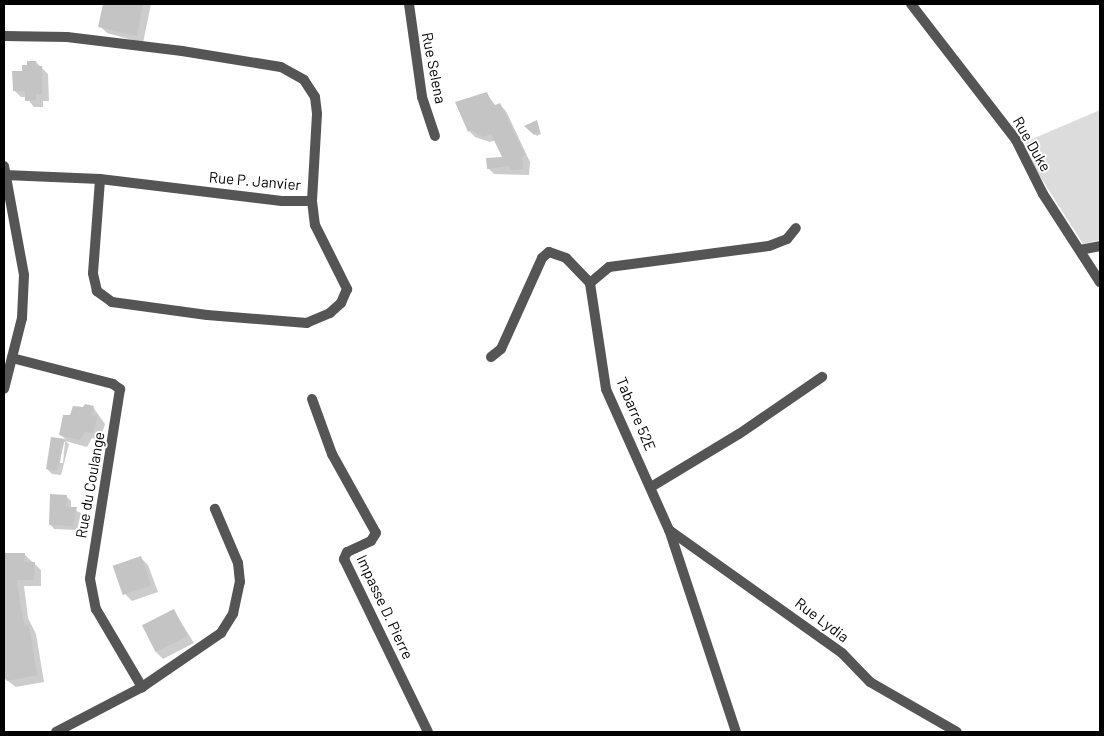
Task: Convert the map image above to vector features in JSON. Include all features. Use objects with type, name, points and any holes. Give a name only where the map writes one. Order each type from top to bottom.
[{"type":"street","name":"Rue Selena","points":[[410,4],[422,97],[435,136]]},
{"type":"street","name":"Rue Duke","points":[[911,4],[1016,140],[1043,194],[1100,282]]},
{"type":"street","name":"Rue P. Janvier","points":[[4,36],[67,37],[182,51],[281,67],[304,80],[315,97],[316,178],[312,201],[282,201],[100,179],[4,170]]},
{"type":"street","points":[[4,170],[24,274],[22,318],[4,389]]},
{"type":"street","points":[[100,179],[92,253],[97,291],[112,302],[208,315],[307,323],[325,316],[341,302],[347,289],[315,225],[312,201]]},
{"type":"street","points":[[491,357],[501,349],[542,258],[550,252],[566,258],[590,282],[609,266],[770,246],[787,239],[796,228]]},
{"type":"street","points":[[1080,250],[1100,246]]},
{"type":"street","name":"Tabarre 52E","points":[[590,282],[606,388],[669,530],[736,732]]},
{"type":"street","name":"Rue du Coulange","points":[[12,358],[112,384],[120,389],[121,397],[90,579],[96,609],[142,687]]},
{"type":"street","points":[[651,487],[739,434],[822,377]]},
{"type":"street","name":"Impasse D. Pierre","points":[[312,400],[332,454],[376,533],[371,541],[347,552],[344,559],[428,732]]},
{"type":"street","points":[[56,732],[142,687],[220,633],[233,614],[240,582],[238,562],[215,509]]},
{"type":"street","name":"Rue Lydia","points":[[669,530],[842,652],[870,682],[957,732]]},
{"type":"shaded area","points":[[1100,110],[1100,240],[1083,244],[1036,170],[1025,142]]},
{"type":"building","points":[[103,4],[143,4],[137,36],[98,27]]},
{"type":"building","points":[[27,61],[36,61],[36,66],[42,66],[42,94],[36,94],[36,100],[25,101],[25,91],[13,91],[12,71],[22,71],[22,65],[27,65]]},
{"type":"building","points":[[487,92],[493,106],[500,103],[525,155],[522,157],[523,169],[510,170],[510,166],[487,169],[486,158],[502,157],[491,134],[483,137],[471,130],[468,132],[455,102]]},
{"type":"building","points":[[537,120],[540,132],[534,135],[524,126]]},
{"type":"building","points":[[85,404],[94,406],[92,415],[98,416],[93,433],[85,432],[79,440],[59,435],[63,415],[70,415],[73,406],[83,407]]},
{"type":"building","points":[[51,437],[65,439],[57,471],[46,469]]},
{"type":"building","points":[[50,494],[67,495],[66,507],[77,507],[73,526],[49,525]]},
{"type":"building","points":[[4,553],[25,553],[24,562],[35,562],[34,580],[17,580],[25,626],[29,625],[37,675],[7,681],[4,677]]},
{"type":"building","points":[[141,556],[151,585],[123,595],[113,566]]},
{"type":"building","points":[[174,609],[188,636],[156,652],[142,625]]}]
